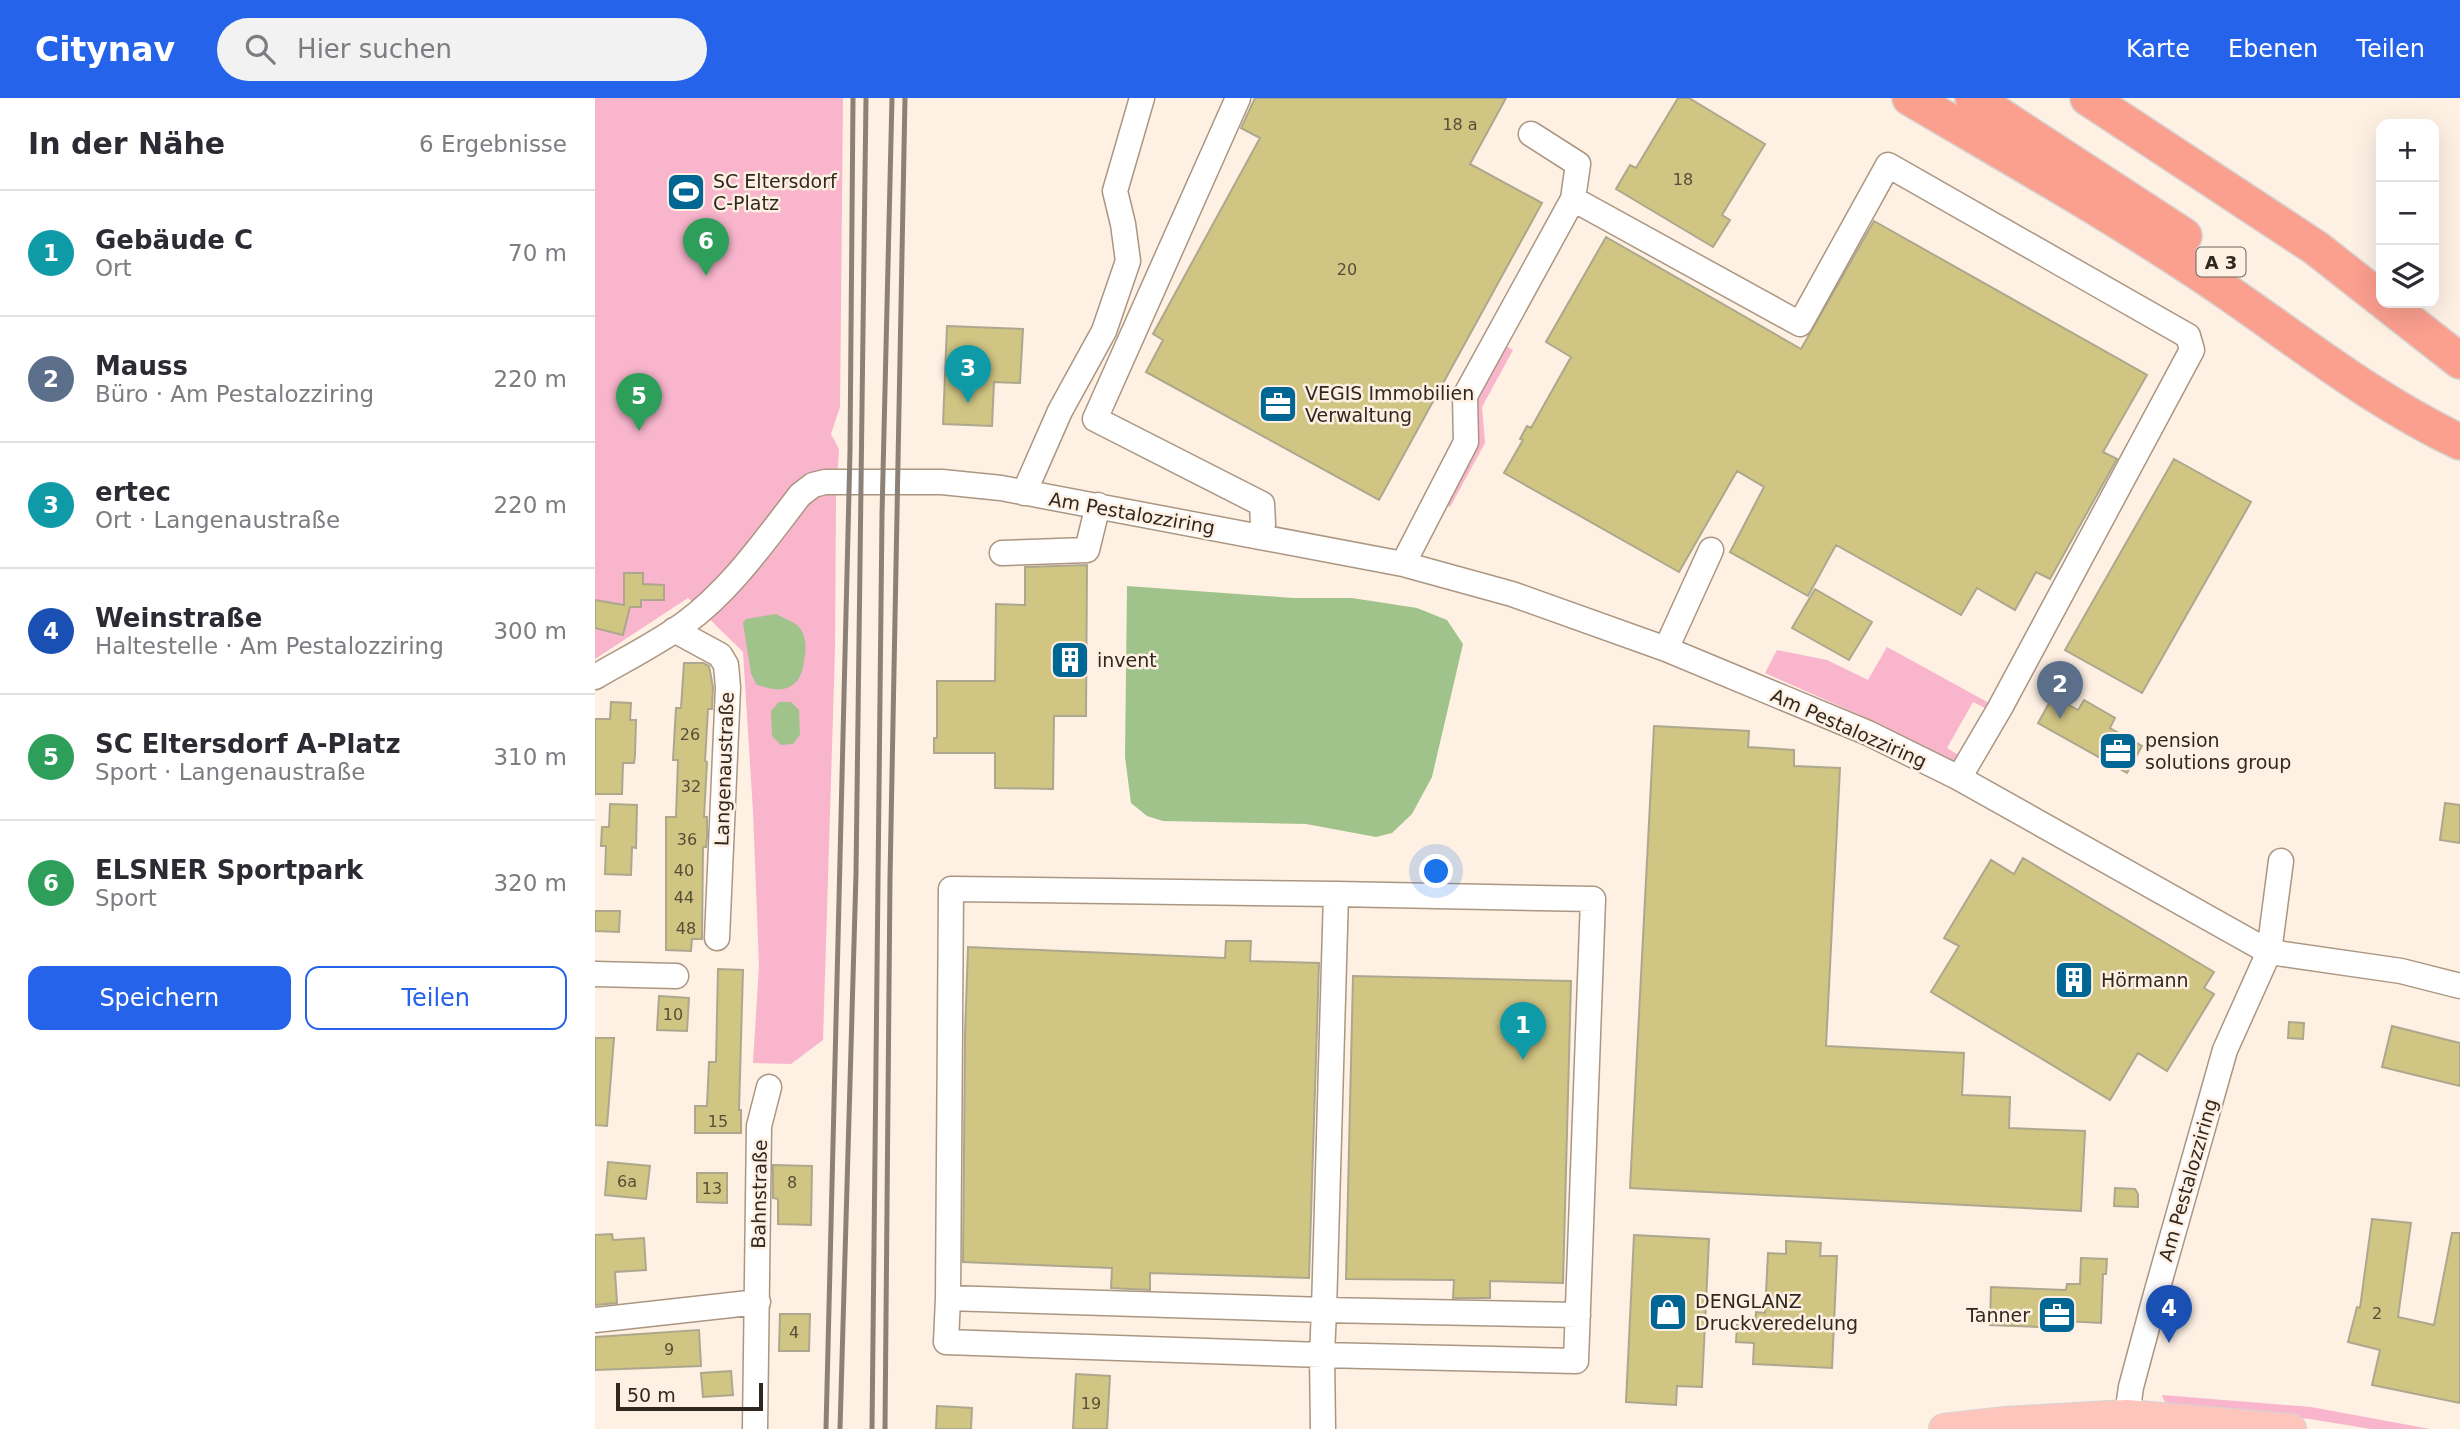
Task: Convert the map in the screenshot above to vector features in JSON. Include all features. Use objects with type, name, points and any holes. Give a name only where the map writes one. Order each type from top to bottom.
[{"type":"highway","points":[[1910,98],[2192,269],[2354,382],[2421,424],[2460,440]]},
{"type":"highway","name":"A 3","points":[[1973,98],[2185,237],[2351,356],[2460,440]]},
{"type":"highway","points":[[2088,98],[2316,248],[2376,295]]},
{"type":"highway","points":[[2392,308],[2460,360]]},
{"type":"main road","points":[[1944,1429],[2005,1422],[2127,1415],[2291,1429]]},
{"type":"street","name":"Am Pestalozziring","points":[[1142,98],[1115,191],[1128,261],[1104,331],[1060,411],[1024,493],[1403,564],[1512,594],[1666,649],[1868,733],[1959,778],[2269,952],[2401,971],[2460,986]]},
{"type":"street","points":[[1238,98],[1095,419],[1262,505],[1263,524],[1260,537]]},
{"type":"street","points":[[1403,564],[1465,442],[1465,396],[1573,199],[1579,164],[1531,134]]},
{"type":"street","points":[[1573,199],[1800,324],[1888,165],[2188,336],[2192,350],[1959,778]]},
{"type":"street","points":[[595,677],[674,630],[708,604],[731,581],[800,495],[813,485],[825,482],[942,482],[1024,493]]},
{"type":"street","points":[[1002,553],[1087,550],[1098,505]]},
{"type":"street","points":[[1666,649],[1711,550]]},
{"type":"street","name":"Langenaustraße","points":[[674,630],[720,655],[726,665],[728,687],[717,937]]},
{"type":"street","points":[[2269,952],[2281,861]]},
{"type":"street","points":[[951,889],[1593,899],[1577,1361],[946,1342],[948,1298],[951,889]]},
{"type":"street","points":[[1323,1429],[1322,1355],[1336,894]]},
{"type":"street","name":"Am Pestalozziring","points":[[2127,1415],[2131,1387],[2155,1294],[2225,1050],[2269,952]]},
{"type":"street","points":[[595,974],[676,976]]},
{"type":"street","name":"Bahnstraße","points":[[755,1429],[759,1126],[769,1087]]},
{"type":"street","points":[[948,1298],[1578,1315]]},
{"type":"street","points":[[595,1320],[758,1302]]},
{"type":"shaded area","points":[[595,98],[843,98],[840,407],[831,434],[839,449],[823,1040],[791,1064],[753,1063],[759,966],[743,652],[688,598],[595,659]]},
{"type":"shaded area","points":[[1506,346],[1513,350],[1482,407],[1485,443],[1450,507],[1444,504],[1475,406]]},
{"type":"shaded area","points":[[1127,586],[1293,598],[1352,598],[1417,608],[1447,620],[1463,644],[1432,777],[1412,814],[1392,833],[1376,837],[1306,824],[1163,821],[1147,816],[1131,803],[1125,757]]},
{"type":"shaded area","points":[[776,614],[800,628],[805,644],[799,678],[788,688],[781,689],[756,684],[751,673],[743,623],[746,619]]},
{"type":"shaded area","points":[[1887,647],[1989,703],[1987,709],[1973,702],[1947,748],[1960,756],[1955,764],[1880,724],[1765,673],[1777,650],[1827,660],[1868,680]]},
{"type":"shaded area","points":[[779,702],[791,702],[799,710],[800,735],[793,744],[781,745],[772,736],[771,711]]},
{"type":"shaded area","points":[[2162,1395],[2311,1407],[2430,1429],[2371,1429],[2310,1419],[2175,1407],[2164,1401]]},
{"type":"building","points":[[1255,98],[1506,98],[1470,164],[1542,203],[1379,500],[1146,372],[1163,340],[1153,334],[1260,138],[1241,128]]},
{"type":"building","points":[[1678,98],[1689,98],[1765,144],[1722,215],[1730,220],[1713,247],[1616,189],[1630,165],[1636,168]]},
{"type":"building","points":[[1874,221],[2147,375],[2103,452],[2117,459],[2050,579],[2036,572],[2015,610],[1977,588],[1961,615],[1836,545],[1808,596],[1730,552],[1764,487],[1737,471],[1679,572],[1504,473],[1523,440],[1520,439],[1527,426],[1531,428],[1571,357],[1546,342],[1606,237],[1801,349]]},
{"type":"building","points":[[947,326],[1023,329],[1020,383],[994,382],[992,426],[943,424]]},
{"type":"building","points":[[2174,459],[2251,502],[2142,693],[2065,650]]},
{"type":"building","points":[[1087,565],[1086,716],[1054,716],[1053,789],[995,788],[995,753],[934,753],[934,738],[937,738],[937,681],[995,681],[996,604],[1025,605],[1025,567]]},
{"type":"building","points":[[624,573],[643,573],[643,584],[664,585],[664,600],[641,600],[641,607],[630,607],[623,635],[595,628],[595,600],[624,605]]},
{"type":"building","points":[[1815,589],[1872,622],[1849,660],[1792,628]]},
{"type":"building","points":[[684,663],[703,663],[709,666],[713,687],[712,709],[708,709],[705,761],[704,817],[707,817],[707,837],[706,847],[703,847],[702,939],[692,939],[691,951],[666,950],[666,817],[676,817],[678,760],[673,760],[676,708],[681,708]]},
{"type":"building","points":[[2053,696],[2078,710],[2084,700],[2115,718],[2110,728],[2142,746],[2127,773],[2038,723]]},
{"type":"building","points":[[611,702],[631,703],[630,720],[636,720],[634,763],[623,763],[622,794],[595,794],[595,719],[610,719]]},
{"type":"building","points":[[1654,726],[1749,731],[1748,747],[1794,750],[1794,766],[1840,768],[1826,1046],[1964,1053],[1962,1095],[2010,1097],[2009,1128],[2085,1131],[2081,1211],[1630,1188]]},
{"type":"building","points":[[2445,803],[2460,805],[2460,843],[2440,840]]},
{"type":"building","points":[[610,804],[637,805],[636,848],[632,847],[631,875],[605,874],[606,846],[601,846],[602,827],[609,827]]},
{"type":"building","name":"Hörmann","points":[[2023,858],[2214,972],[2204,988],[2214,994],[2167,1071],[2138,1053],[2110,1100],[1931,992],[1959,946],[1944,938],[1991,860],[2014,874]]},
{"type":"building","points":[[595,911],[620,911],[619,932],[595,931]]},
{"type":"building","points":[[1226,941],[1251,941],[1250,961],[1319,963],[1309,1278],[1150,1273],[1150,1290],[1111,1288],[1112,1268],[963,1262],[968,947],[1225,958]]},
{"type":"building","points":[[718,969],[743,970],[739,1110],[741,1133],[695,1133],[695,1106],[707,1106],[709,1062],[716,1062]]},
{"type":"building","points":[[1353,976],[1571,981],[1563,1283],[1490,1281],[1490,1298],[1453,1298],[1454,1280],[1346,1279]]},
{"type":"building","points":[[659,996],[689,998],[687,1031],[657,1030]]},
{"type":"building","points":[[2289,1022],[2304,1023],[2303,1039],[2288,1038]]},
{"type":"building","points":[[2392,1026],[2460,1043],[2460,1086],[2382,1067]]},
{"type":"building","points":[[595,1038],[614,1038],[607,1126],[595,1125]]},
{"type":"building","points":[[608,1162],[650,1166],[646,1199],[605,1195]]},
{"type":"building","points":[[773,1165],[812,1166],[811,1225],[778,1224],[778,1199],[773,1198]]},
{"type":"building","points":[[697,1173],[727,1173],[727,1203],[697,1202]]},
{"type":"building","points":[[2115,1188],[2135,1189],[2138,1194],[2138,1207],[2114,1206]]},
{"type":"building","points":[[2372,1219],[2411,1223],[2398,1317],[2434,1325],[2452,1233],[2460,1233],[2460,1403],[2372,1385],[2380,1350],[2348,1342],[2357,1307],[2360,1308]]},
{"type":"building","points":[[612,1234],[613,1240],[644,1238],[646,1270],[615,1272],[617,1303],[595,1305],[595,1235]]},
{"type":"building","name":"DENGLANZ Druckveredelung","points":[[1634,1235],[1709,1239],[1702,1387],[1677,1386],[1676,1405],[1626,1402]]},
{"type":"building","points":[[1786,1241],[1821,1243],[1820,1256],[1837,1256],[1832,1368],[1753,1364],[1754,1343],[1736,1342],[1737,1325],[1755,1326],[1756,1312],[1765,1313],[1768,1253],[1786,1254]]},
{"type":"building","points":[[2081,1258],[2107,1259],[2106,1274],[2103,1274],[2101,1323],[2065,1321],[2065,1328],[1990,1325],[1991,1287],[2066,1290],[2067,1284],[2080,1284]]},
{"type":"building","points":[[780,1314],[810,1314],[809,1351],[779,1351]]},
{"type":"building","points":[[699,1330],[701,1366],[595,1370],[595,1337]]},
{"type":"building","points":[[731,1371],[733,1395],[703,1397],[701,1373]]},
{"type":"building","points":[[1076,1374],[1110,1376],[1107,1429],[1073,1429]]},
{"type":"building","points":[[937,1406],[972,1408],[971,1429],[936,1429]]},
{"type":"railway","points":[[826,1429],[850,451],[853,98]]},
{"type":"railway","points":[[840,1429],[856,874],[866,98]]},
{"type":"railway","points":[[872,1429],[882,515],[892,98]]},
{"type":"railway","points":[[885,1429],[890,878],[905,98]]},
{"type":"place","name":"SC Eltersdorf C-Platz","points":[[686,192]]},
{"type":"place","name":"ELSNER Sportpark","points":[[706,276]]},
{"type":"place","name":"ertec","points":[[968,403]]},
{"type":"place","name":"VEGIS Immobilien Verwaltung","points":[[1278,404]]},
{"type":"place","name":"SC Eltersdorf A-Platz","points":[[639,431]]},
{"type":"place","name":"invent","points":[[1070,660]]},
{"type":"place","name":"Mauss","points":[[2060,719]]},
{"type":"place","name":"pension solutions group","points":[[2118,751]]},
{"type":"place","name":"Hörmann","points":[[2074,980]]},
{"type":"place","name":"Gebäude C","points":[[1523,1060]]},
{"type":"place","name":"DENGLANZ Druckveredelung","points":[[1668,1312]]},
{"type":"place","name":"Tanner","points":[[2057,1315]]},
{"type":"place","name":"Weinstraße","points":[[2169,1343]]}]
